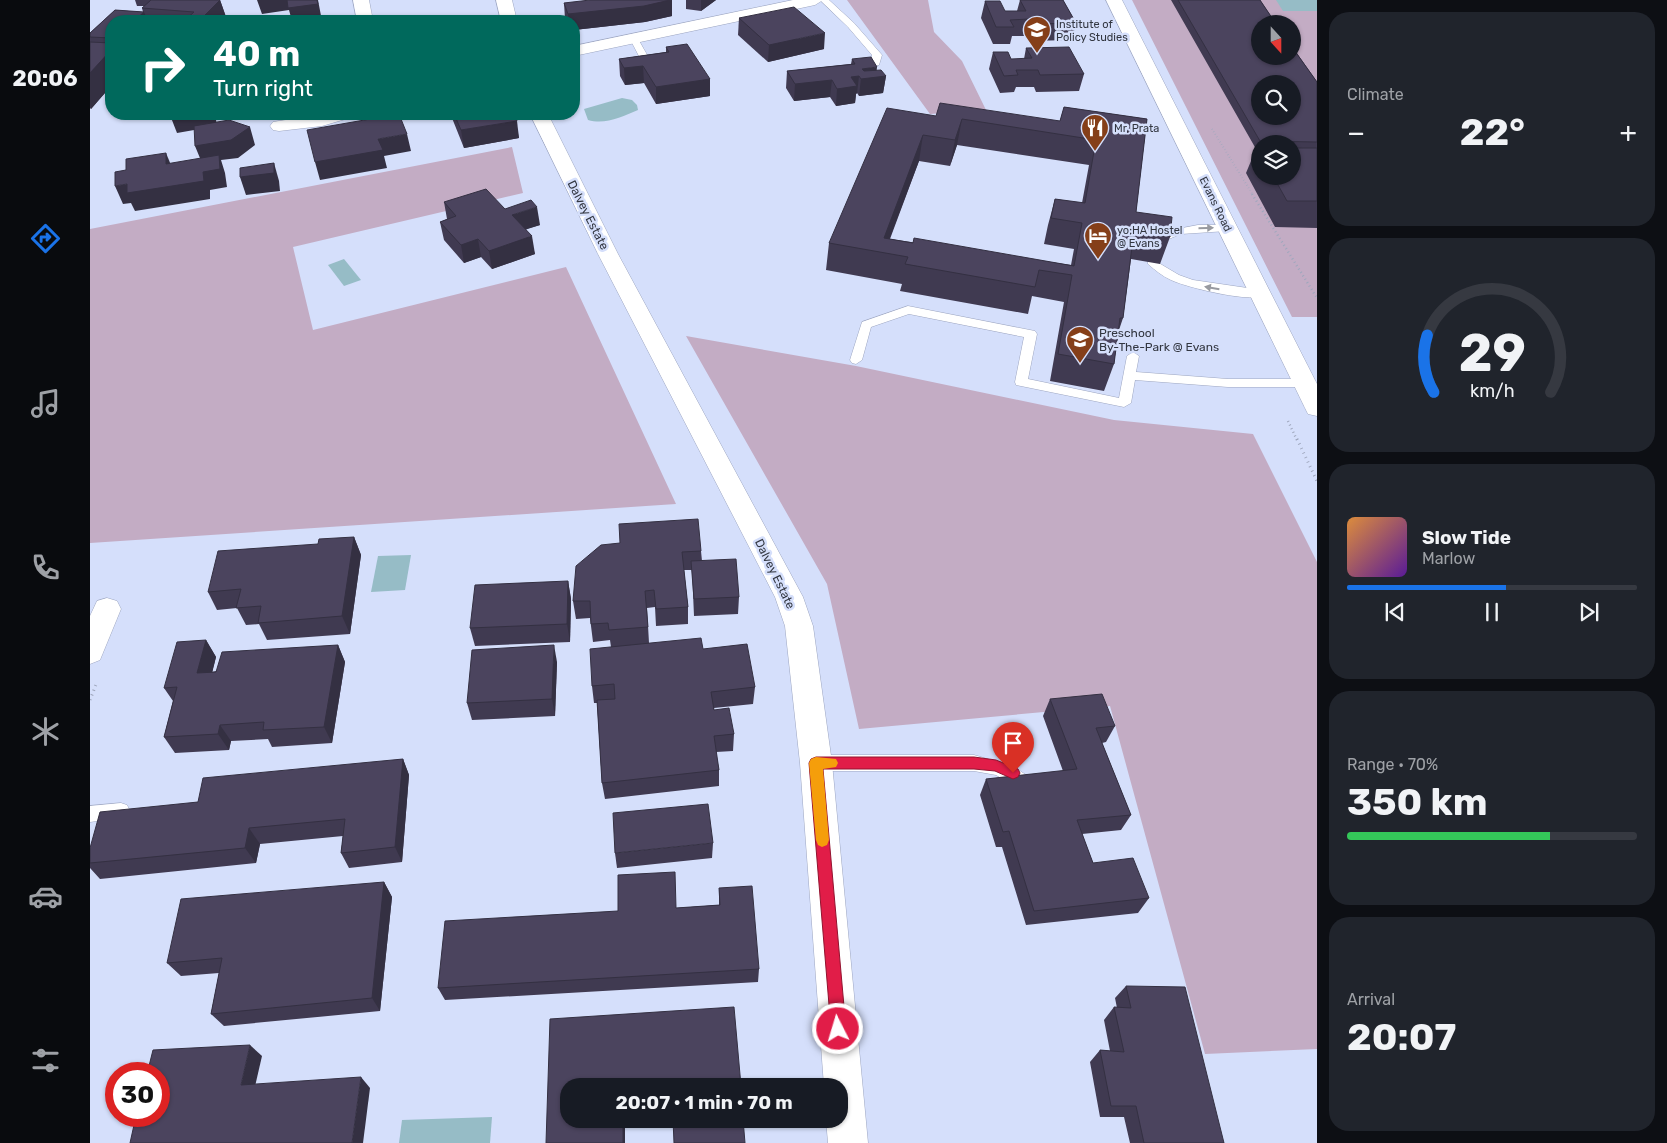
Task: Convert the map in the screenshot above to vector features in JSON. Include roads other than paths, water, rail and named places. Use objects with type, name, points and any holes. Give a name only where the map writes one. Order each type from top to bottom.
[{"type":"street","points":[[361,0],[364,15]]},
{"type":"street","points":[[504,0],[508,15]]},
{"type":"street","points":[[580,50],[815,0]]},
{"type":"street","name":"Evans Road","points":[[1114,0],[1317,408]]},
{"type":"street","points":[[279,126],[325,120]]},
{"type":"street","name":"Dalvey Estate","points":[[542,120],[608,254],[789,597],[799,626],[816,763],[848,1143]]},
{"type":"street","points":[[90,652],[107,609]]},
{"type":"lane","points":[[824,0],[851,25],[877,55],[876,63],[869,66],[840,70]]},
{"type":"lane","points":[[634,38],[645,60]]},
{"type":"lane","points":[[1154,242],[1163,235],[1185,229],[1227,228]]},
{"type":"lane","points":[[1152,262],[1161,271],[1190,283],[1261,294]]},
{"type":"lane","points":[[856,360],[866,325],[908,310],[1031,334],[1021,382],[1124,403],[1133,356]]},
{"type":"lane","points":[[1130,376],[1228,383],[1305,383]]},
{"type":"lane","points":[[816,763],[974,763],[996,766],[1013,773],[1026,784]]},
{"type":"lane","points":[[90,814],[134,809]]},
{"type":"place","name":"Institute of Policy Studies","points":[[1037,54]]},
{"type":"place","name":"Mr. Prata","points":[[1095,152]]},
{"type":"place","name":"yo:HA Hostel @ Evans","points":[[1098,260]]},
{"type":"place","name":"Preschool By-The-Park @ Evans","points":[[1080,364]]}]
